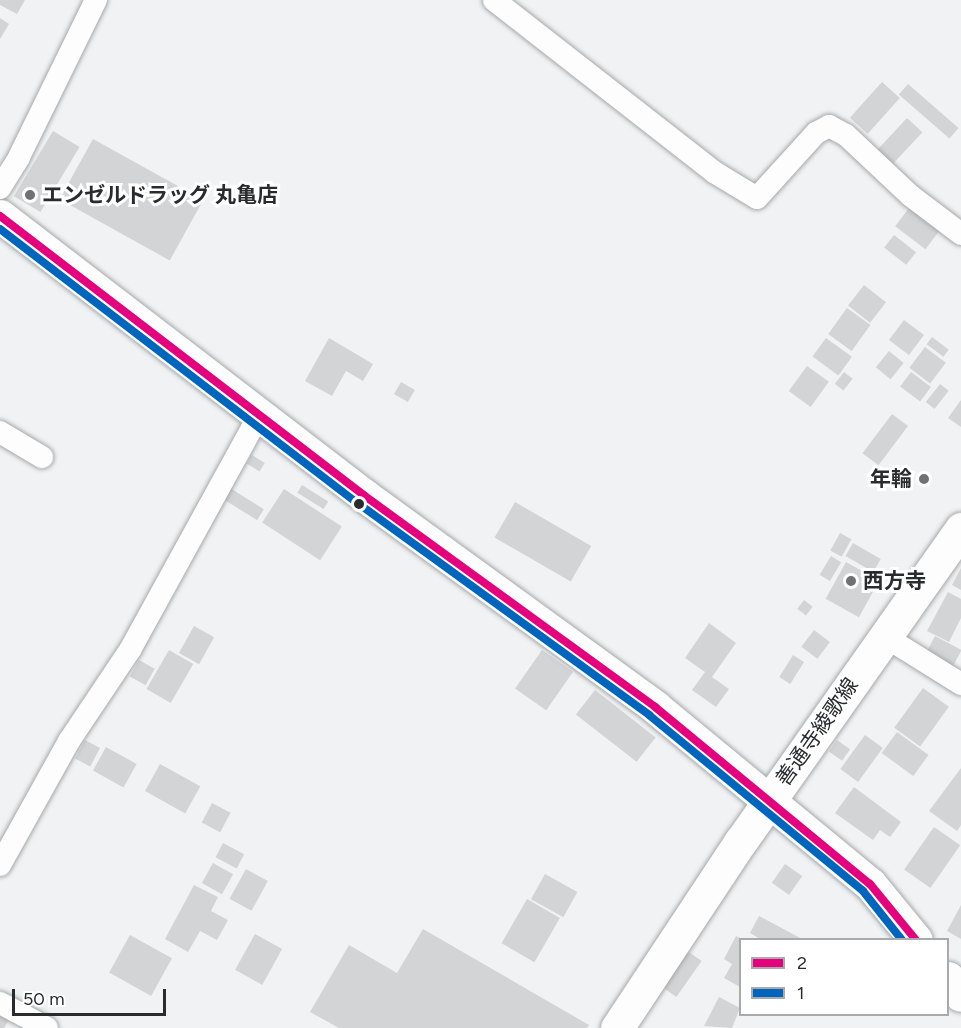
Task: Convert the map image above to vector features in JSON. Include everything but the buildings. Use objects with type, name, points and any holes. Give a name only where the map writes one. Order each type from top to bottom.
[{"type":"main road","points":[[0,216],[260,417],[508,602],[655,707],[771,800],[870,884],[915,938]]},
{"type":"main road","name":"善通寺綾歌線","points":[[617,1028],[884,636],[961,529]]},
{"type":"main road","points":[[949,979],[961,995]]},
{"type":"street","points":[[0,188],[19,157],[96,0]]},
{"type":"street","points":[[494,0],[714,172],[757,198],[816,133],[829,126],[846,135],[911,196],[961,234]]},
{"type":"street","points":[[0,865],[69,741],[130,650],[260,417]]},
{"type":"street","points":[[0,432],[42,457]]},
{"type":"street","points":[[884,636],[961,684]]},
{"type":"street","points":[[0,1003],[47,1028]]},
{"type":"transit line","name":"2","points":[[0,216],[365,496],[655,707],[870,884],[914,938]]},
{"type":"transit line","name":"1","points":[[0,229],[359,504],[649,715],[863,891],[900,938]]},
{"type":"place","name":"エンゼルドラッグ 丸亀店","points":[[30,195]]},
{"type":"place","name":"年輪","points":[[924,479]]},
{"type":"place","name":"西方寺","points":[[851,581]]}]
